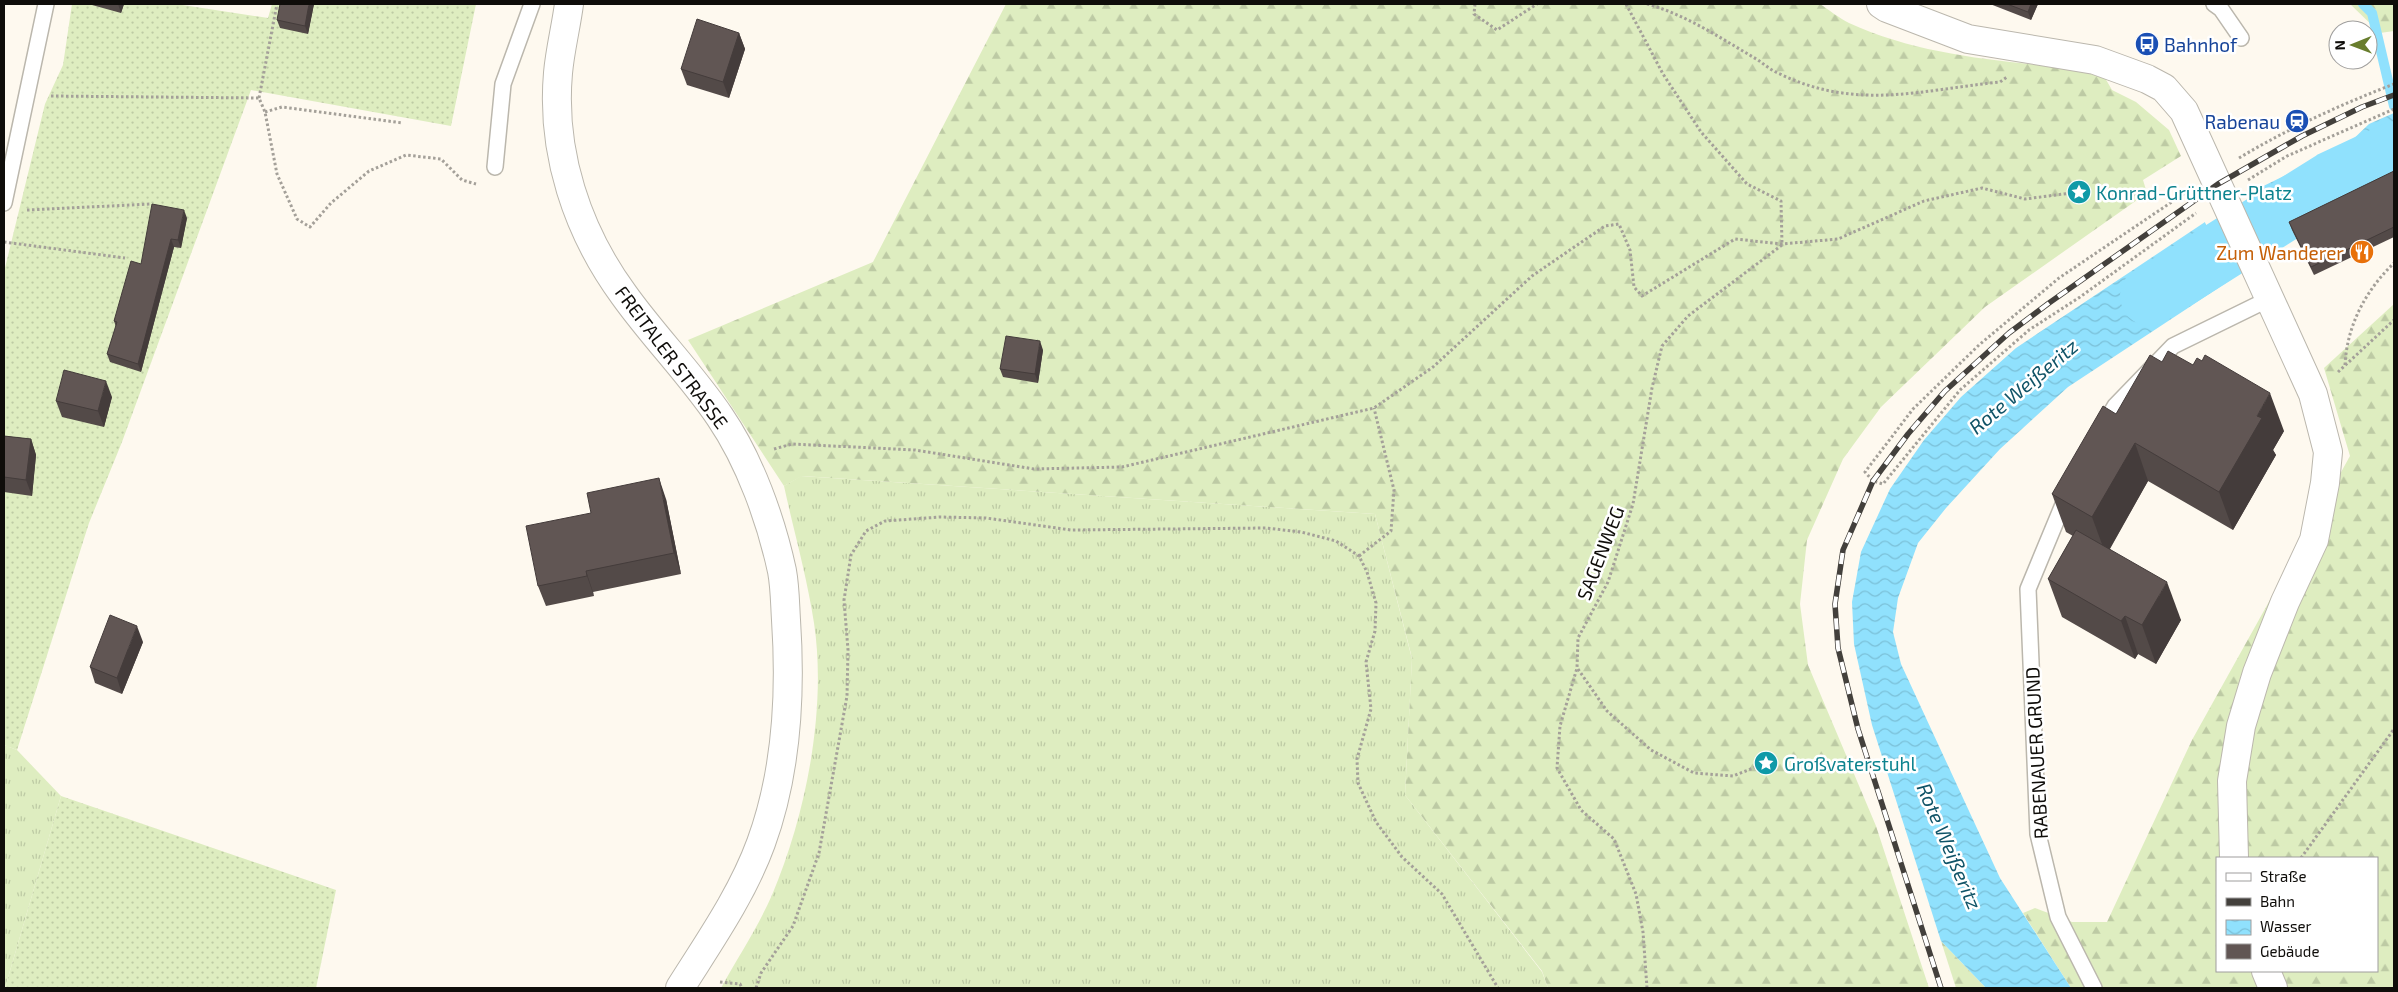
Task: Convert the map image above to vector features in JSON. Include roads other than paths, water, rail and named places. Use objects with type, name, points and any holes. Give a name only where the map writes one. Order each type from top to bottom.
[{"type":"street","name":"FREITALER STRASSE","points":[[569,4],[558,73],[558,131],[570,191],[589,240],[622,293],[721,418],[742,457],[768,515],[782,574],[788,694],[774,798],[761,844],[729,910],[680,988]]},
{"type":"street","points":[[1881,4],[1968,39],[2095,60],[2148,79],[2164,88],[2184,111],[2271,298],[2313,394],[2328,452],[2325,483],[2314,540],[2285,602],[2257,673],[2240,726],[2232,781],[2234,857]]},
{"type":"street","points":[[2266,972],[2273,988]]},
{"type":"lane","points":[[4,203],[25,96],[46,4]]},
{"type":"lane","points":[[496,167],[503,84],[532,4]]},
{"type":"lane","points":[[2214,4],[2221,9],[2241,38]]},
{"type":"lane","points":[[2096,440],[2115,406],[2173,346],[2271,298]]},
{"type":"lane","name":"RABENAUER GRUND","points":[[2072,482],[2028,589],[2029,628],[2038,834],[2058,917],[2094,988]]},
{"type":"water","points":[[2394,113],[2394,179],[2292,230],[2270,244],[2247,194],[2346,146],[2369,124]]},
{"type":"water","points":[[2205,222],[2232,279],[2068,387],[2000,449],[1946,508],[1918,543],[1898,598],[1893,632],[1901,664],[2000,878],[2071,988],[1986,988],[1941,941],[1872,725],[1854,644],[1852,602],[1861,552],[1890,489],[1924,440],[1961,397],[2016,348]]},
{"type":"waterway","points":[[2363,4],[2372,13],[2394,106]]},
{"type":"waterway","name":"Rote Weißeritz","points":[[2150,296],[2332,181],[2394,152]]},
{"type":"railway","points":[[1941,988],[1858,729],[1838,648],[1835,604],[1843,550],[1873,481],[1908,434],[1945,391],[2009,333],[2049,303],[2218,184],[2302,136],[2362,107],[2394,95]]},
{"type":"place","name":"Bahnhof","points":[[2147,44]]},
{"type":"place","name":"Rabenau","points":[[2297,121]]},
{"type":"place","name":"Konrad-Grüttner-Platz","points":[[2079,192]]},
{"type":"place","name":"Zum Wanderer","points":[[2362,252]]},
{"type":"place","name":"Großvaterstuhl","points":[[1766,763]]}]
